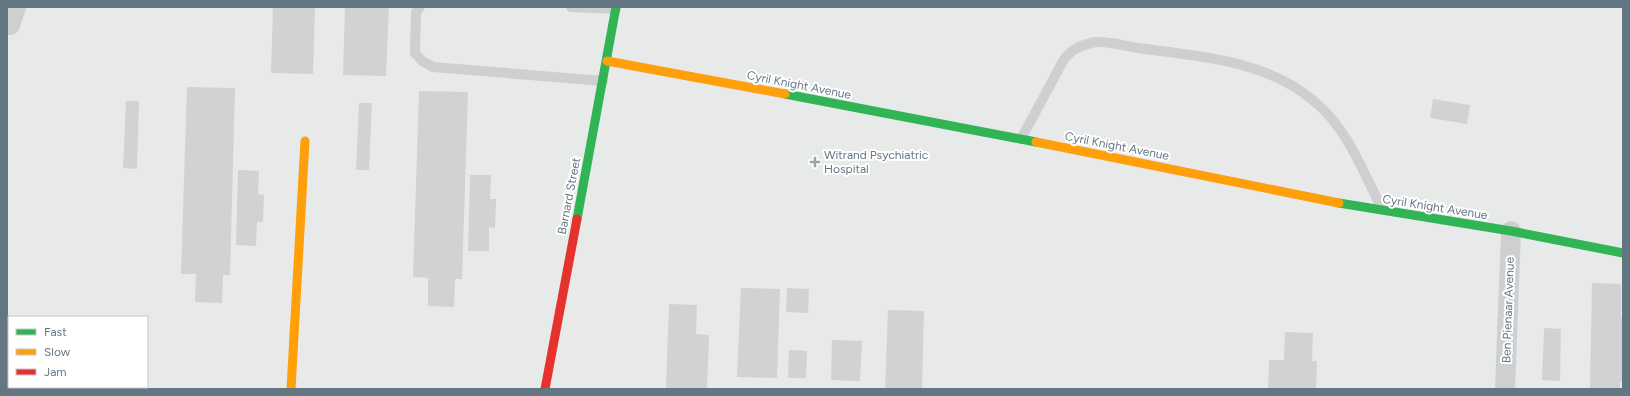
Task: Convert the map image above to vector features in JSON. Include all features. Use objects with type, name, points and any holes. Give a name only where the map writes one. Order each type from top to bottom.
[{"type":"street","name":"Barnard Street","points":[[545,389],[616,8]]},
{"type":"street","name":"Cyril Knight Avenue","points":[[607,61],[1021,138],[1309,198],[1511,231],[1623,253]]},
{"type":"street","points":[[291,389],[306,141]]},
{"type":"street","name":"Ben Pienaar Avenue","points":[[1505,389],[1511,231]]},
{"type":"lane","points":[[420,7],[416,12],[415,53],[422,61],[433,67],[603,81]]},
{"type":"lane","points":[[571,7],[616,8]]},
{"type":"lane","points":[[1021,138],[1063,61],[1068,53],[1077,47],[1097,42],[1223,59],[1265,73],[1288,83],[1301,90],[1317,103],[1343,133],[1382,210]]},
{"type":"shaded area","name":"Witrand Psychiatric Hospital","points":[[7,7],[1623,7],[1623,389],[7,389]]},
{"type":"building","points":[[273,7],[315,7],[313,74],[271,73]]},
{"type":"building","points":[[345,7],[389,7],[386,76],[343,75]]},
{"type":"building","points":[[187,87],[235,88],[230,275],[223,275],[222,303],[195,302],[196,274],[181,274]]},
{"type":"building","points":[[419,91],[468,92],[462,279],[455,279],[454,307],[428,306],[428,278],[413,277]]},
{"type":"building","points":[[1433,99],[1470,105],[1467,124],[1430,118]]},
{"type":"building","points":[[126,101],[139,101],[137,169],[123,168]]},
{"type":"building","points":[[359,103],[372,103],[369,170],[356,170]]},
{"type":"building","points":[[238,170],[259,171],[258,194],[264,195],[263,222],[257,222],[256,246],[236,245]]},
{"type":"building","points":[[470,175],[491,175],[490,199],[496,199],[495,228],[489,227],[489,251],[468,251]]},
{"type":"building","points":[[1592,283],[1621,284],[1621,317],[1623,317],[1623,382],[1620,382],[1620,389],[1590,389]]},
{"type":"building","points":[[741,288],[780,289],[777,378],[737,377]]},
{"type":"building","points":[[787,288],[809,289],[808,313],[786,312]]},
{"type":"building","points":[[669,304],[697,305],[696,334],[709,335],[707,389],[666,389]]},
{"type":"building","points":[[888,310],[924,311],[922,389],[885,389]]},
{"type":"building","points":[[1544,328],[1561,329],[1560,381],[1542,380]]},
{"type":"building","points":[[1285,332],[1313,333],[1312,361],[1317,361],[1316,389],[1268,389],[1269,360],[1284,360]]},
{"type":"building","points":[[832,340],[862,341],[860,381],[831,380]]},
{"type":"building","points":[[789,350],[807,351],[806,378],[788,378]]},
{"type":"traffic: fast","points":[[577,219],[616,7]]},
{"type":"traffic: fast","points":[[785,94],[1036,142]]},
{"type":"traffic: fast","points":[[1339,203],[1511,231],[1623,253]]},
{"type":"traffic: slow","points":[[607,61],[785,94]]},
{"type":"traffic: slow","points":[[291,389],[305,141]]},
{"type":"traffic: slow","points":[[1036,142],[1339,203]]},
{"type":"traffic: jam","points":[[545,389],[577,219]]},
{"type":"place","name":"Witrand Psychiatric Hospital","points":[[815,162]]}]
